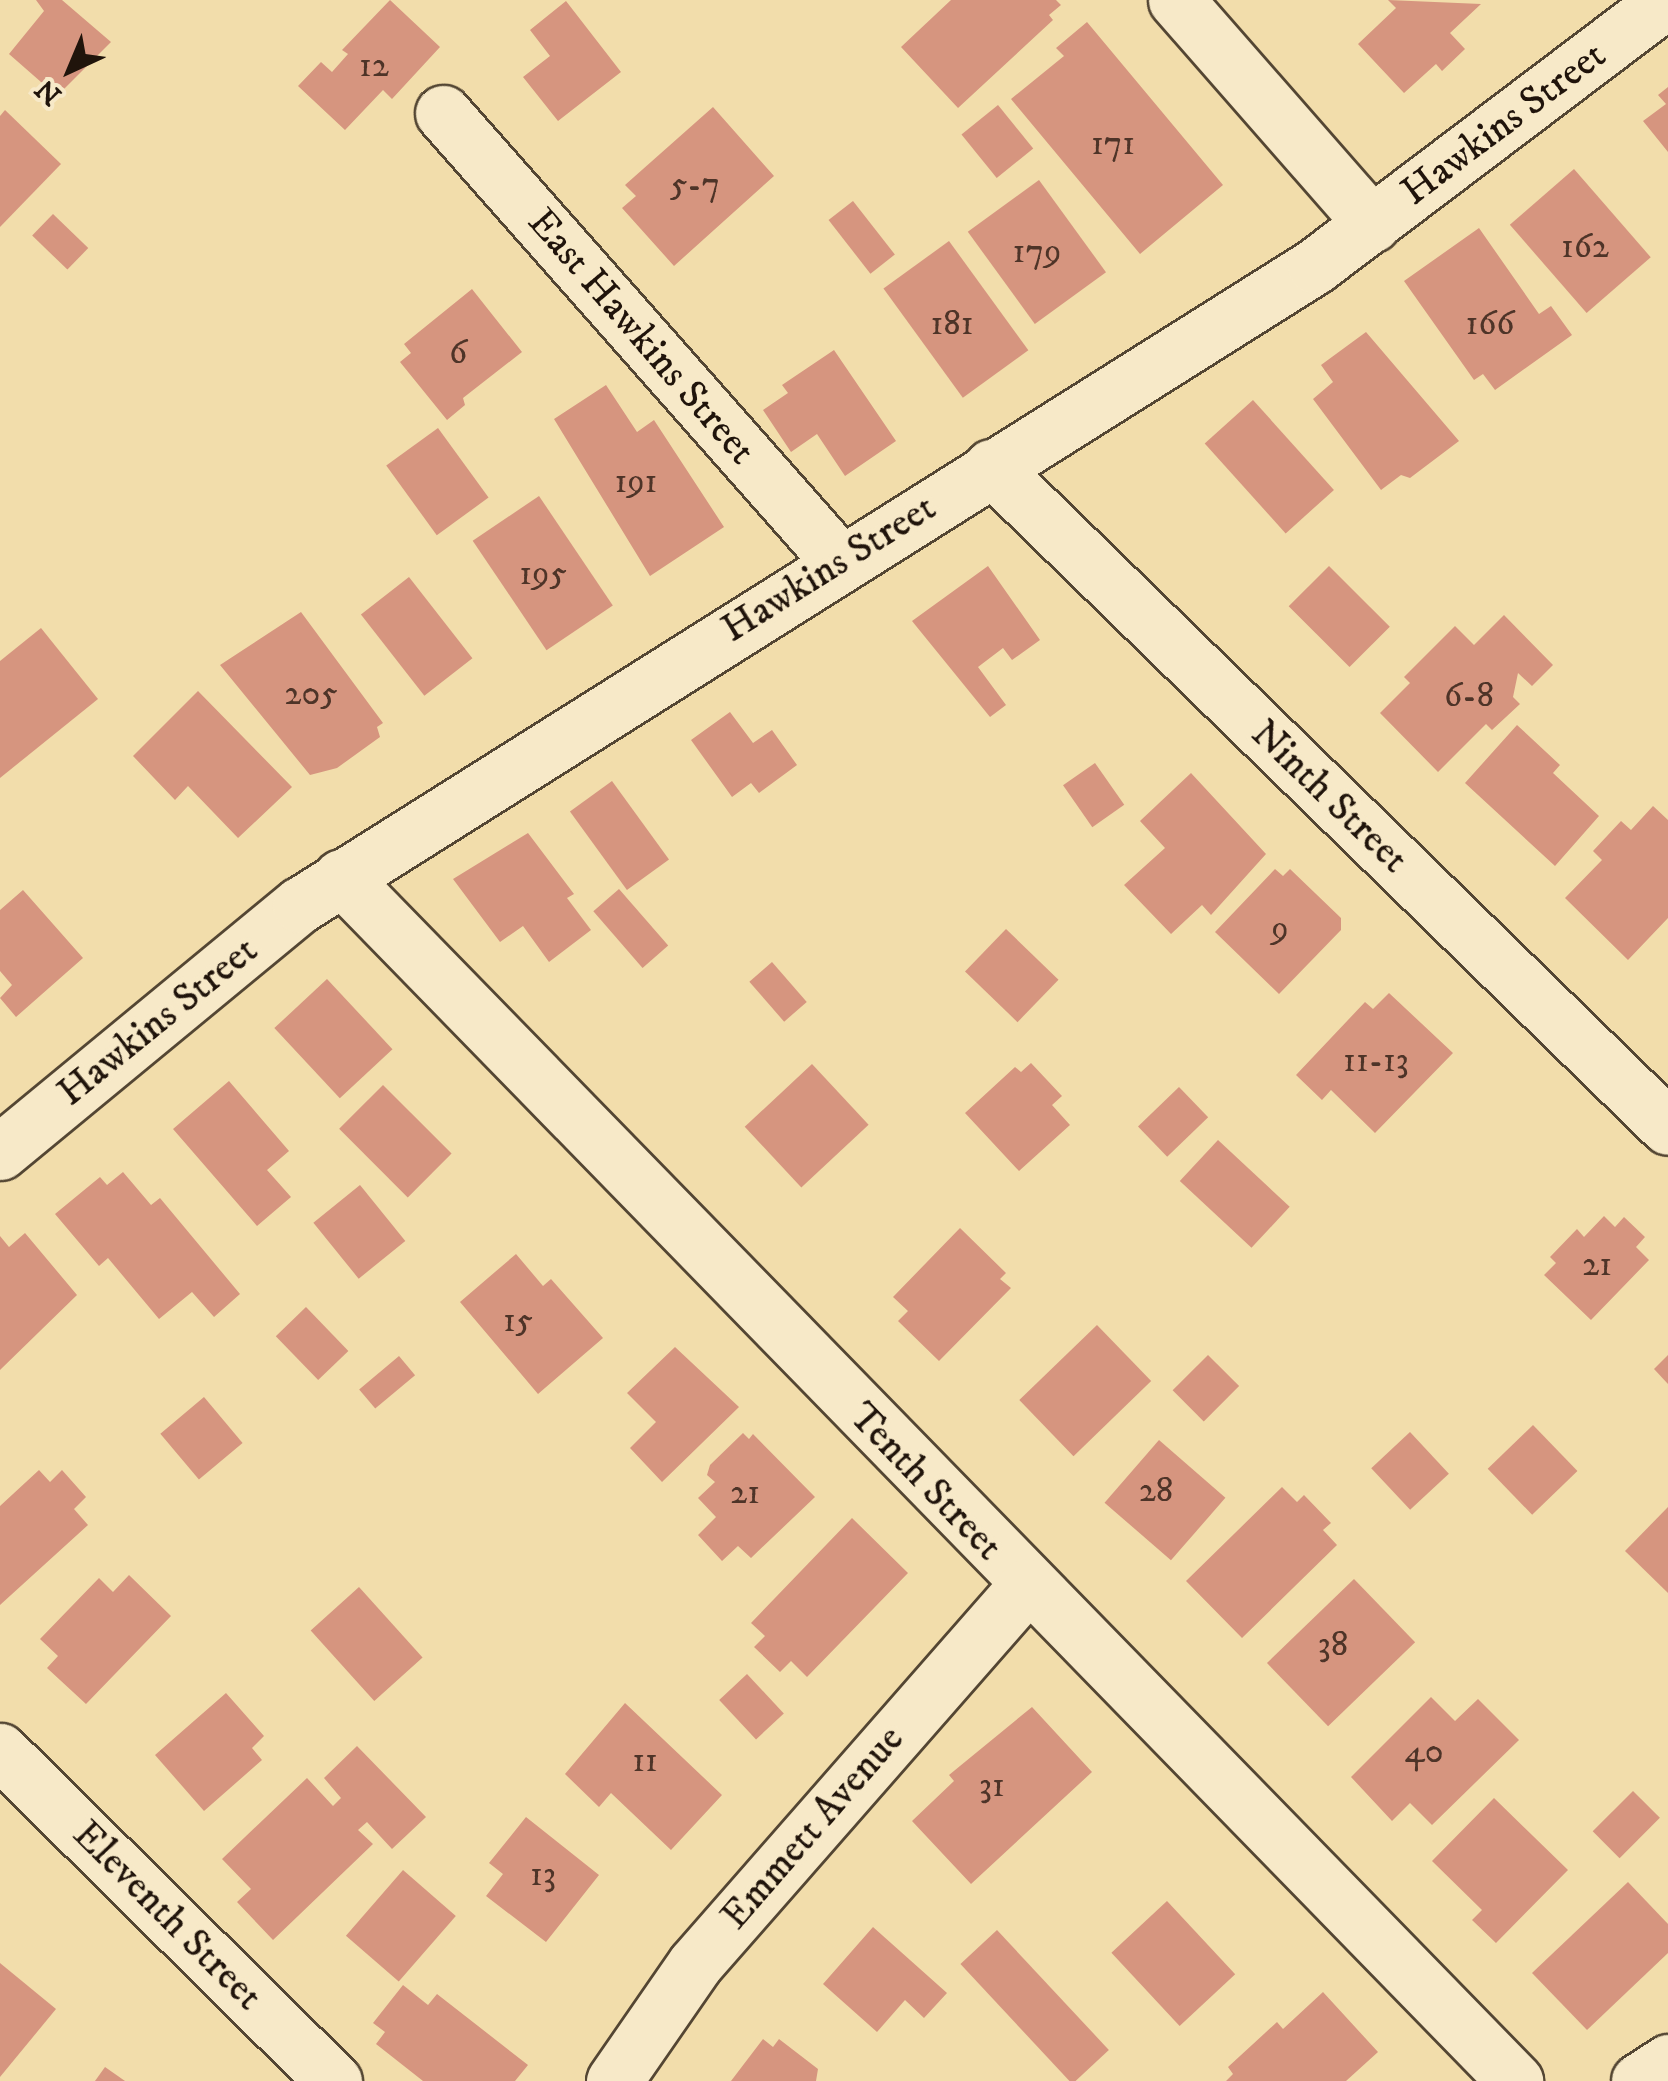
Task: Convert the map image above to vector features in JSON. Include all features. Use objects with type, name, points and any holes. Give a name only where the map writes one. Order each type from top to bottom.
[{"type":"street","points":[[1176,0],[1372,224]]},
{"type":"street","name":"Hawkins Street","points":[[0,1152],[340,877],[1372,224],[1668,0]]},
{"type":"street","name":"East Hawkins Street","points":[[444,113],[838,560]]},
{"type":"street","name":"Ninth Street","points":[[991,467],[1668,1127]]},
{"type":"street","name":"Tenth Street","points":[[340,877],[1026,1586],[1515,2081]]},
{"type":"street","name":"Emmett Avenue","points":[[614,2081],[695,1964],[1026,1586]]},
{"type":"street","name":"Eleventh Street","points":[[0,1751],[334,2081]]},
{"type":"street","points":[[1639,2081],[1668,2062]]},
{"type":"building","points":[[36,0],[62,0],[111,42],[57,96],[9,54],[44,11]]},
{"type":"building","points":[[390,0],[440,47],[392,99],[383,90],[345,130],[298,86],[321,62],[332,72],[348,54],[342,50]]},
{"type":"building","points":[[951,0],[1056,0],[1061,5],[1049,15],[1053,20],[958,108],[901,47]]},
{"type":"building","points":[[1388,0],[1481,4],[1450,33],[1465,49],[1442,71],[1436,64],[1404,93],[1358,44],[1396,8]]},
{"type":"building","points":[[566,1],[621,72],[558,121],[523,77],[550,56],[530,30]]},
{"type":"building","points":[[1087,22],[1223,185],[1140,254],[1011,99],[1064,56],[1056,48]]},
{"type":"building","points":[[1668,87],[1668,152],[1643,121],[1666,104],[1658,95]]},
{"type":"building","points":[[998,105],[1033,149],[997,178],[961,135]]},
{"type":"building","points":[[713,107],[774,176],[674,266],[622,208],[636,196],[625,185]]},
{"type":"building","points":[[5,110],[61,164],[0,227],[0,116]]},
{"type":"building","points":[[1574,169],[1651,257],[1587,313],[1510,225]]},
{"type":"building","points":[[1039,180],[1106,272],[1035,324],[968,232]]},
{"type":"building","points":[[853,201],[895,255],[870,274],[829,220]]},
{"type":"building","points":[[53,214],[88,248],[67,270],[32,236]]},
{"type":"building","points":[[1479,228],[1539,314],[1551,306],[1572,335],[1495,390],[1483,374],[1474,380],[1404,281]]},
{"type":"building","points":[[949,241],[1028,350],[963,398],[883,289]]},
{"type":"building","points":[[472,289],[522,352],[463,398],[465,405],[447,420],[400,362],[411,353],[404,344]]},
{"type":"building","points":[[1366,332],[1459,441],[1410,478],[1401,475],[1381,490],[1313,399],[1333,382],[1321,365]]},
{"type":"building","points":[[834,350],[896,441],[845,476],[817,434],[791,452],[763,410],[788,393],[782,385]]},
{"type":"building","points":[[606,385],[637,432],[654,420],[724,527],[650,576],[554,419]]},
{"type":"building","points":[[1253,400],[1334,490],[1286,533],[1205,443]]},
{"type":"building","points":[[438,428],[489,498],[437,535],[386,466]]},
{"type":"building","points":[[539,496],[613,605],[546,650],[473,541]]},
{"type":"building","points":[[988,566],[1040,640],[1012,660],[1003,648],[978,667],[1006,705],[990,717],[912,621]]},
{"type":"building","points":[[1329,566],[1390,627],[1350,667],[1289,606]]},
{"type":"building","points":[[409,577],[472,658],[424,696],[361,615]]},
{"type":"building","points":[[301,612],[383,723],[377,727],[380,737],[337,768],[310,775],[220,665]]},
{"type":"building","points":[[1504,615],[1553,665],[1532,686],[1518,673],[1513,697],[1520,704],[1492,730],[1486,724],[1438,772],[1380,713],[1410,683],[1404,677],[1455,626],[1474,645]]},
{"type":"building","points":[[41,628],[98,699],[0,778],[0,661]]},
{"type":"building","points":[[198,691],[292,787],[238,838],[188,786],[175,800],[133,756]]},
{"type":"building","points":[[730,712],[753,743],[772,730],[797,765],[759,793],[751,783],[732,797],[691,740]]},
{"type":"building","points":[[1517,725],[1560,765],[1553,773],[1599,816],[1555,866],[1465,783]]},
{"type":"building","points":[[1095,763],[1124,805],[1092,827],[1063,785]]},
{"type":"building","points":[[1191,773],[1266,854],[1211,915],[1202,905],[1171,934],[1124,885],[1165,848],[1140,821]]},
{"type":"building","points":[[612,781],[669,859],[627,890],[570,812]]},
{"type":"building","points":[[1653,806],[1668,820],[1668,918],[1628,960],[1565,898],[1602,860],[1593,851],[1621,821],[1631,830]]},
{"type":"building","points":[[528,833],[574,894],[567,898],[591,930],[549,962],[523,926],[500,942],[453,879]]},
{"type":"building","points":[[1275,869],[1283,876],[1290,869],[1341,918],[1341,930],[1279,994],[1215,932]]},
{"type":"building","points":[[619,889],[668,946],[643,968],[593,911]]},
{"type":"building","points":[[23,890],[83,958],[16,1017],[0,998],[12,985],[0,971],[0,910]]},
{"type":"building","points":[[1006,929],[1059,980],[1018,1022],[965,971]]},
{"type":"building","points":[[772,962],[807,1002],[784,1022],[749,982]]},
{"type":"building","points":[[327,979],[392,1049],[340,1098],[274,1028]]},
{"type":"building","points":[[1389,993],[1453,1053],[1375,1133],[1331,1090],[1322,1100],[1296,1075],[1365,1002],[1373,1009]]},
{"type":"building","points":[[1031,1063],[1062,1096],[1052,1105],[1070,1125],[1019,1171],[965,1113],[1015,1067],[1021,1072]]},
{"type":"building","points":[[812,1064],[869,1125],[801,1187],[745,1127]]},
{"type":"building","points":[[229,1081],[289,1151],[267,1170],[291,1197],[257,1226],[173,1129]]},
{"type":"building","points":[[383,1085],[452,1154],[408,1197],[339,1129]]},
{"type":"building","points":[[1179,1087],[1208,1117],[1167,1157],[1138,1127]]},
{"type":"building","points":[[1218,1140],[1290,1207],[1251,1248],[1180,1181]]},
{"type":"building","points":[[123,1172],[151,1205],[160,1198],[240,1294],[214,1317],[192,1292],[159,1319],[108,1258],[99,1266],[55,1214],[100,1177],[107,1185]]},
{"type":"building","points":[[360,1185],[405,1241],[359,1279],[313,1223]]},
{"type":"building","points":[[1604,1216],[1615,1227],[1624,1217],[1645,1237],[1636,1247],[1649,1260],[1591,1320],[1544,1275],[1556,1263],[1550,1257],[1577,1229],[1584,1237]]},
{"type":"building","points":[[960,1228],[1006,1273],[1000,1279],[1011,1288],[939,1361],[898,1321],[908,1311],[893,1297]]},
{"type":"building","points":[[25,1233],[77,1295],[0,1370],[0,1236],[9,1247]]},
{"type":"building","points":[[516,1254],[543,1286],[551,1279],[603,1338],[538,1394],[460,1302]]},
{"type":"building","points":[[306,1307],[348,1351],[318,1380],[276,1336]]},
{"type":"building","points":[[1097,1325],[1151,1381],[1073,1456],[1019,1400]]},
{"type":"building","points":[[675,1347],[739,1407],[662,1482],[630,1448],[656,1422],[627,1393]]},
{"type":"building","points":[[1208,1355],[1239,1386],[1204,1421],[1173,1390]]},
{"type":"building","points":[[1668,1355],[1668,1384],[1654,1369]]},
{"type":"building","points":[[399,1356],[415,1375],[375,1409],[359,1389]]},
{"type":"building","points":[[204,1397],[243,1443],[199,1480],[160,1434]]},
{"type":"building","points":[[1533,1425],[1577,1471],[1532,1515],[1488,1469]]},
{"type":"building","points":[[1410,1432],[1449,1474],[1410,1510],[1371,1468]]},
{"type":"building","points":[[743,1433],[749,1439],[753,1434],[815,1497],[751,1558],[738,1546],[722,1561],[698,1535],[716,1517],[698,1498],[715,1482],[707,1475],[710,1465]]},
{"type":"building","points":[[1159,1440],[1225,1498],[1171,1560],[1105,1503]]},
{"type":"building","points":[[39,1470],[50,1482],[62,1470],[86,1497],[74,1509],[88,1525],[0,1605],[0,1506]]},
{"type":"building","points":[[1282,1487],[1297,1502],[1304,1495],[1331,1523],[1323,1530],[1337,1545],[1242,1638],[1186,1581]]},
{"type":"building","points":[[1668,1507],[1668,1593],[1625,1551]]},
{"type":"building","points":[[852,1518],[908,1573],[807,1677],[791,1661],[780,1672],[754,1647],[765,1636],[751,1623]]},
{"type":"building","points":[[129,1575],[171,1616],[86,1704],[47,1668],[58,1656],[40,1639],[99,1578],[113,1592]]},
{"type":"building","points":[[1354,1579],[1415,1642],[1328,1726],[1267,1663]]},
{"type":"building","points":[[359,1587],[423,1658],[374,1701],[311,1630]]},
{"type":"building","points":[[747,1674],[784,1713],[756,1739],[719,1700]]},
{"type":"building","points":[[226,1693],[264,1736],[252,1748],[262,1760],[204,1811],[155,1755]]},
{"type":"building","points":[[1431,1697],[1455,1721],[1478,1699],[1519,1740],[1432,1825],[1410,1803],[1392,1821],[1351,1777]]},
{"type":"building","points":[[625,1703],[722,1795],[671,1850],[611,1793],[599,1807],[565,1774]]},
{"type":"building","points":[[1032,1707],[1092,1772],[971,1884],[912,1821],[954,1781],[949,1775]]},
{"type":"building","points":[[357,1746],[426,1817],[392,1849],[367,1822],[358,1830],[373,1844],[273,1940],[237,1902],[251,1889],[222,1859],[307,1778],[333,1806],[341,1798],[324,1778]]},
{"type":"building","points":[[1633,1791],[1660,1818],[1620,1858],[1593,1831]]},
{"type":"building","points":[[1494,1798],[1568,1870],[1496,1943],[1472,1920],[1482,1910],[1432,1861]]},
{"type":"building","points":[[526,1817],[599,1875],[546,1942],[486,1896],[503,1874],[489,1863]]},
{"type":"building","points":[[403,1870],[456,1916],[399,1982],[346,1936]]},
{"type":"building","points":[[1628,1882],[1668,1924],[1668,1953],[1587,2030],[1532,1973]]},
{"type":"building","points":[[1167,1901],[1235,1974],[1180,2026],[1111,1953]]},
{"type":"building","points":[[873,1927],[947,1993],[924,2018],[905,2000],[877,2032],[823,1984]]},
{"type":"building","points":[[997,1930],[1109,2050],[1076,2081],[1069,2081],[960,1964]]},
{"type":"building","points":[[0,1963],[56,2009],[0,2077]]},
{"type":"building","points":[[403,1985],[428,2005],[437,1994],[528,2065],[515,2081],[423,2081],[376,2044],[385,2032],[373,2023]]},
{"type":"building","points":[[1323,1992],[1378,2052],[1346,2081],[1226,2081],[1233,2074],[1228,2067],[1277,2022],[1283,2029]]},
{"type":"building","points":[[763,2039],[773,2047],[779,2039],[818,2069],[816,2081],[731,2081]]},
{"type":"building","points":[[105,2067],[125,2081],[95,2081]]}]
